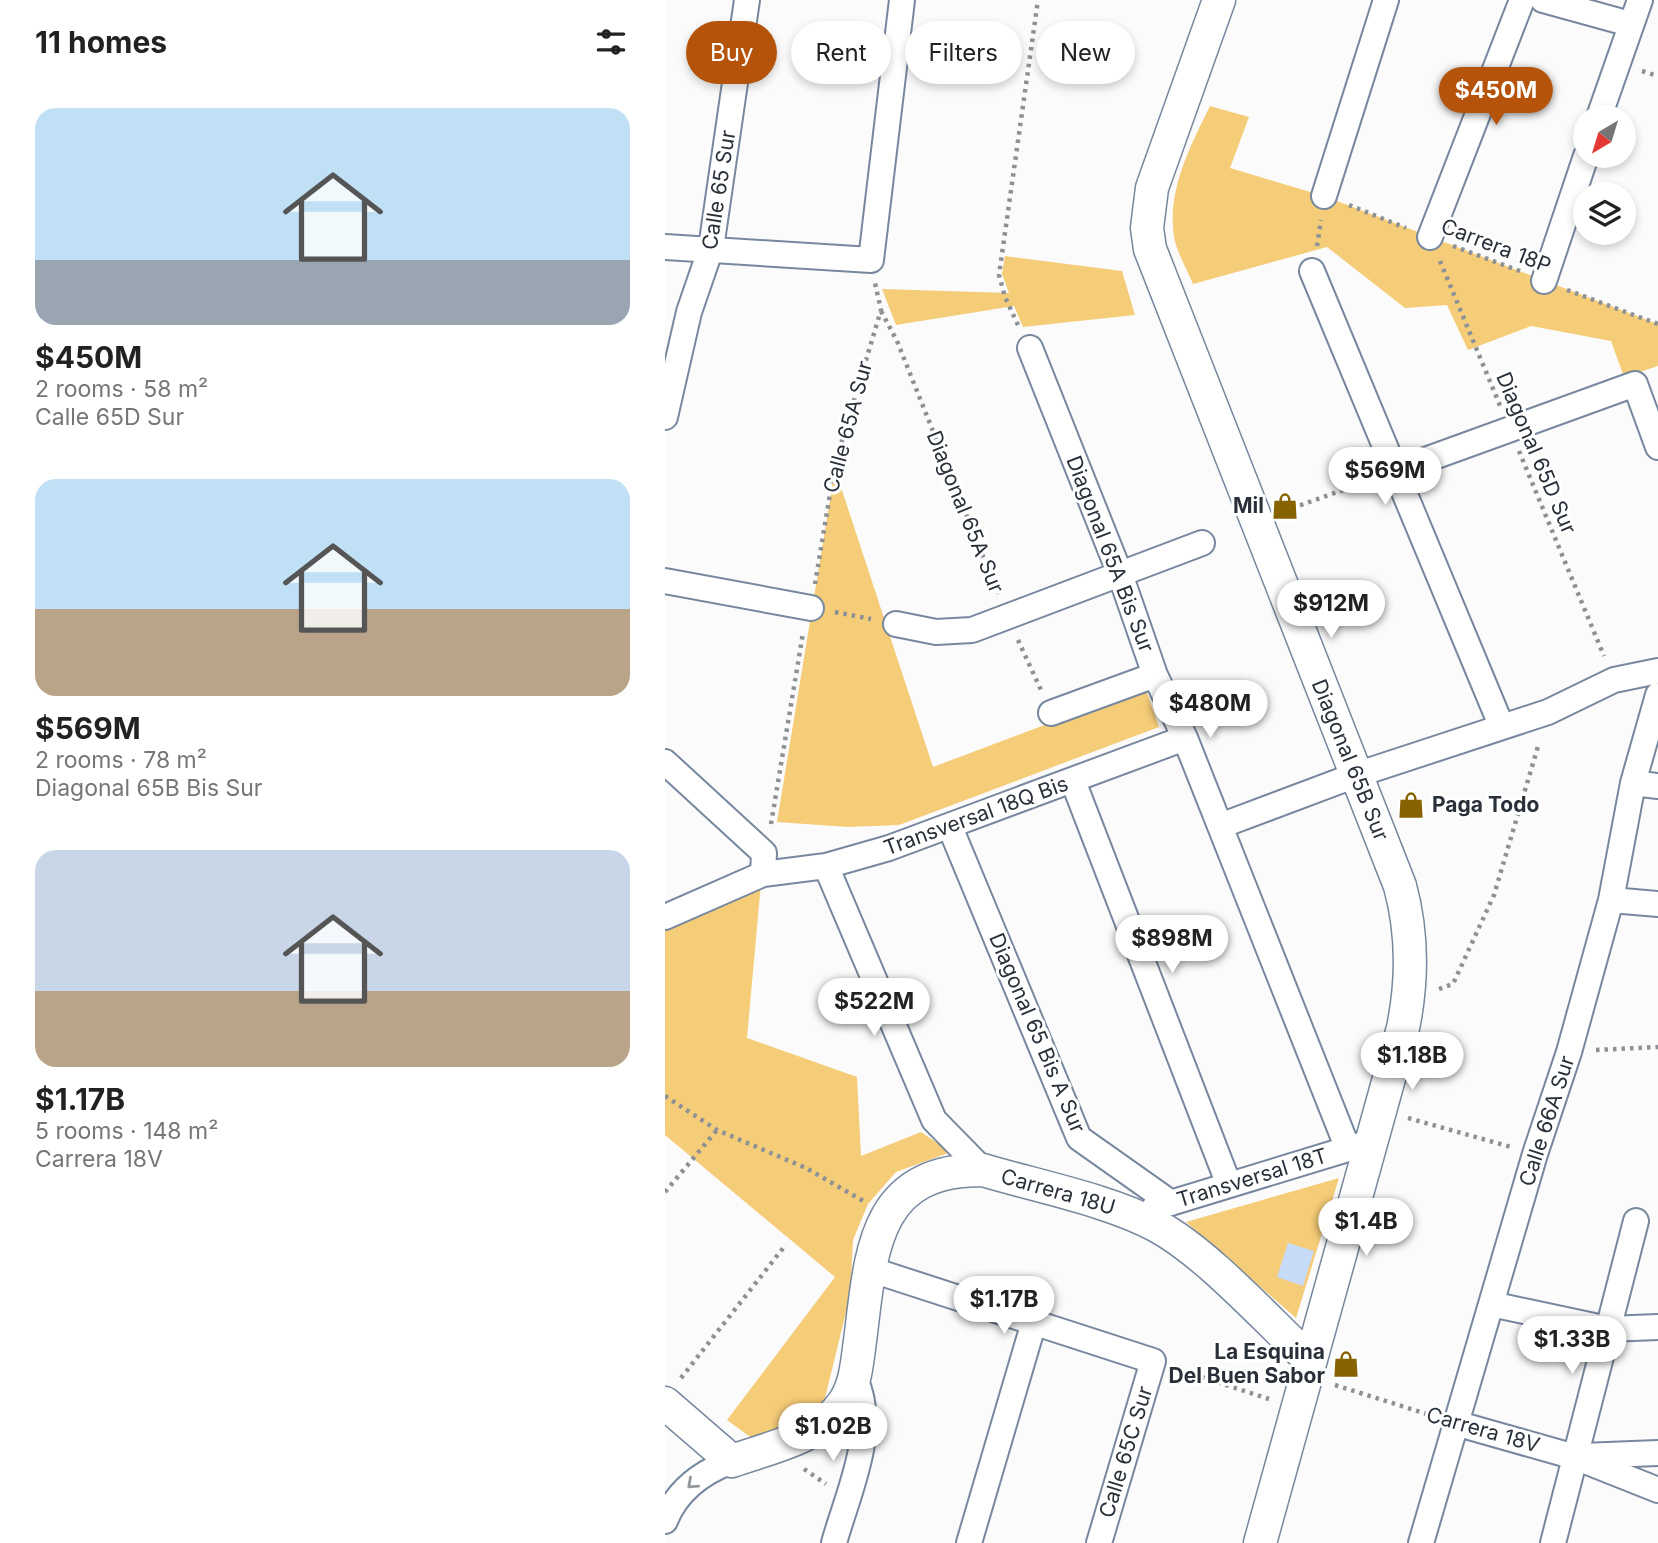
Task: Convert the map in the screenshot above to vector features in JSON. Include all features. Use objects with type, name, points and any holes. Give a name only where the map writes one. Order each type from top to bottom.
[{"type":"street","name":"Calle 65 Sur","points":[[665,417],[689,312],[711,248],[747,0]]},
{"type":"street","points":[[665,247],[871,260],[902,0]]},
{"type":"street","name":"Diagonal 65B Sur","points":[[1219,0],[1152,188],[1147,228],[1154,266],[1356,775],[1408,914],[1412,971],[1406,1014],[1380,1110],[1360,1145],[1308,1368],[1260,1543]]},
{"type":"street","points":[[1324,196],[1387,0]]},
{"type":"street","points":[[1430,237],[1522,0]]},
{"type":"street","points":[[1543,0],[1630,24]]},
{"type":"street","points":[[1603,105],[1640,0]]},
{"type":"street","points":[[1544,281],[1582,168]]},
{"type":"street","points":[[1312,271],[1501,725]]},
{"type":"street","name":"Diagonal 65A Bis Sur","points":[[1030,348],[1120,574],[1155,675],[1185,738],[1220,826],[1360,1145]]},
{"type":"street","points":[[1395,471],[1636,384],[1658,447]]},
{"type":"street","points":[[895,624],[955,633],[1007,617],[1202,543]]},
{"type":"street","points":[[665,581],[811,608]]},
{"type":"street","points":[[1220,826],[1356,775],[1501,725],[1548,712],[1614,680],[1658,671]]},
{"type":"street","points":[[1051,713],[1155,675]]},
{"type":"street","name":"Calle 66A Sur","points":[[1421,1543],[1535,1154],[1569,1052],[1611,900],[1633,783],[1658,695]]},
{"type":"street","name":"Transversal 18Q Bis","points":[[665,917],[763,863],[826,866],[950,827],[1185,738]]},
{"type":"street","points":[[665,762],[763,863]]},
{"type":"street","points":[[1073,781],[1229,1185]]},
{"type":"street","points":[[1633,783],[1658,786]]},
{"type":"street","name":"Diagonal 65 Bis A Sur","points":[[950,827],[1079,1138],[1171,1203]]},
{"type":"street","points":[[826,866],[934,1121],[983,1170]]},
{"type":"street","points":[[1611,900],[1658,904]]},
{"type":"street","name":"Transversal 18T","points":[[1133,1214],[1360,1145]]},
{"type":"street","name":"Carrera 18U","points":[[887,1214],[912,1186],[930,1177],[947,1172],[983,1170],[1133,1214]]},
{"type":"street","points":[[665,1521],[687,1488],[700,1476],[732,1461],[799,1438],[822,1424],[845,1401],[855,1379],[869,1269],[887,1214]]},
{"type":"street","points":[[1133,1214],[1164,1230],[1195,1253],[1308,1368]]},
{"type":"street","points":[[1553,1543],[1636,1221]]},
{"type":"street","points":[[869,1269],[1153,1361]]},
{"type":"street","points":[[1491,1304],[1608,1329],[1658,1327]]},
{"type":"street","points":[[969,1543],[1034,1322]]},
{"type":"street","name":"Calle 65C Sur","points":[[1099,1543],[1153,1361]]},
{"type":"street","points":[[834,1543],[865,1432],[862,1394],[855,1379]]},
{"type":"street","points":[[669,1395],[732,1461]]},
{"type":"street","name":"Carrera 18V","points":[[1455,1423],[1575,1457],[1658,1490]]},
{"type":"street","points":[[1575,1457],[1658,1452]]},
{"type":"path","points":[[1030,348],[1005,298],[999,275],[1038,0]]},
{"type":"path","points":[[1312,271],[1324,196]]},
{"type":"path","name":"Carrera 18P","points":[[1324,196],[1658,324]]},
{"type":"path","name":"Diagonal 65D Sur","points":[[1430,237],[1614,680]]},
{"type":"path","name":"Calle 65A Sur","points":[[763,863],[835,464],[881,310],[871,260]]},
{"type":"path","name":"Diagonal 65A Sur","points":[[881,310],[897,341],[1007,617],[1051,713]]},
{"type":"path","points":[[1255,522],[1395,471]]},
{"type":"path","points":[[811,608],[895,624]]},
{"type":"path","points":[[1406,1014],[1453,984],[1494,895],[1548,712]]},
{"type":"path","points":[[1569,1052],[1658,1047]]},
{"type":"path","points":[[665,1096],[717,1130],[806,1168],[887,1214]]},
{"type":"path","points":[[1380,1110],[1535,1154]]},
{"type":"path","points":[[665,1192],[717,1130]]},
{"type":"path","points":[[669,1395],[784,1247]]},
{"type":"path","points":[[1153,1361],[1297,1408]]},
{"type":"path","name":"Carrera 18V","points":[[1308,1368],[1455,1423]]},
{"type":"path","points":[[772,1447],[846,1498]]},
{"type":"shaded area","points":[[1210,106],[1249,117],[1230,168],[1324,196],[1658,324],[1658,366],[1624,377],[1611,341],[1531,326],[1468,350],[1447,305],[1405,308],[1327,247],[1193,284],[1174,237],[1174,202],[1182,169]]},
{"type":"shaded area","points":[[1005,256],[1122,271],[1135,315],[1023,327],[1014,306],[896,325],[882,289],[1009,293],[1002,274]]},
{"type":"shaded area","points":[[835,469],[933,767],[1145,687],[1159,727],[899,825],[848,827],[777,822]]},
{"type":"shaded area","points":[[761,883],[747,1038],[857,1077],[861,1156],[921,1132],[951,1152],[896,1172],[868,1204],[853,1240],[850,1296],[824,1402],[796,1424],[753,1439],[727,1420],[835,1277],[665,1135],[665,929]]},
{"type":"shaded area","points":[[1339,1178],[1296,1318],[1186,1222]]},
{"type":"building","points":[[1288,1243],[1314,1251],[1303,1286],[1277,1277]]},
{"type":"place","name":"Mil","points":[[1285,506]]},
{"type":"place","name":"Paga Todo","points":[[1411,805]]},
{"type":"place","name":"La Esquina Del Buen Sabor","points":[[1346,1364]]}]
